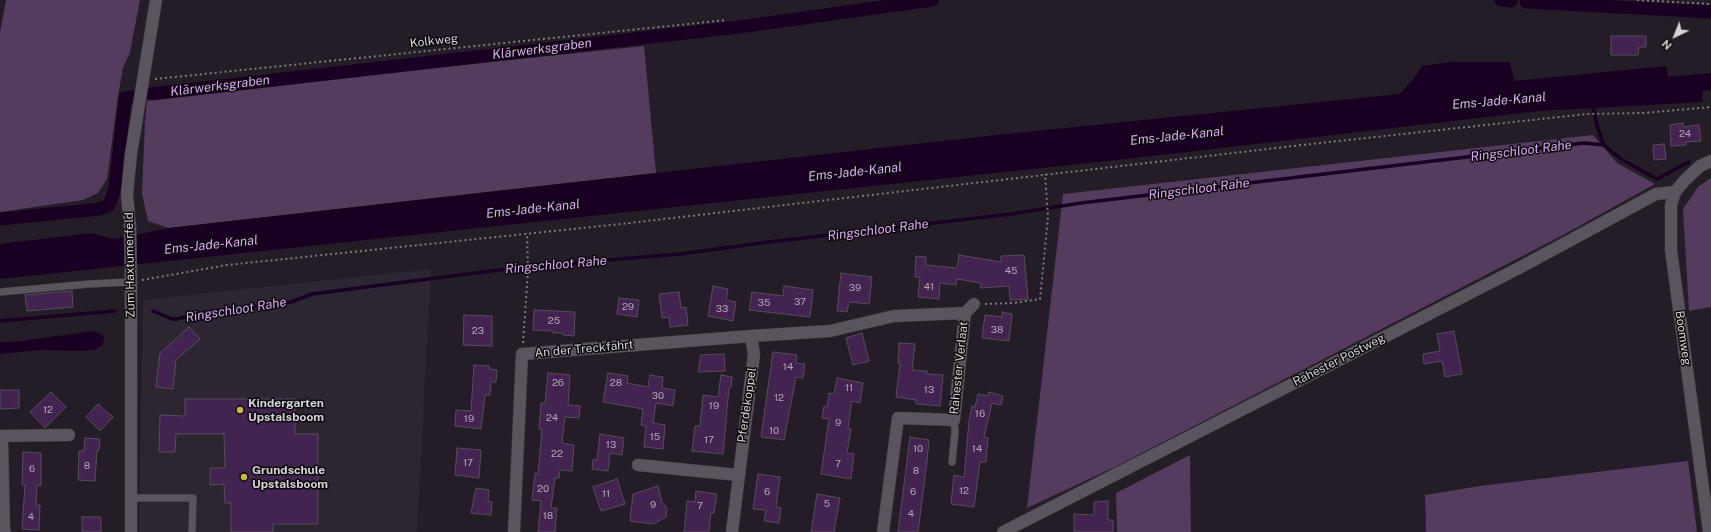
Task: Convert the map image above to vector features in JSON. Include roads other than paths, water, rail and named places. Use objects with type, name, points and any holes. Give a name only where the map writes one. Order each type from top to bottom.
[{"type":"street","name":"Zum Haxtumerfeld","points":[[131,532],[131,282],[130,227],[127,194],[142,80],[156,0]]},
{"type":"street","name":"Boomweg","points":[[1709,532],[1671,250],[1670,205],[1675,192],[1685,180],[1700,166],[1711,161]]},
{"type":"street","name":"Rahester Postweg","points":[[1003,532],[1512,271],[1656,194],[1675,192]]},
{"type":"street","name":"Rahester Verlaat","points":[[883,532],[898,418],[954,420],[965,313],[974,304]]},
{"type":"street","name":"Rahester Verlaat","points":[[751,336],[830,331],[894,316],[965,313]]},
{"type":"street","name":"An der Treckfahrt","points":[[514,532],[522,354],[751,336]]},
{"type":"street","name":"Pferdekoppel","points":[[732,532],[754,354],[751,336]]},
{"type":"street","points":[[5,532],[1,436],[69,435]]},
{"type":"street","points":[[638,465],[738,475]]},
{"type":"lane","points":[[0,292],[89,284],[131,282]]},
{"type":"lane","points":[[952,462],[955,432],[954,420]]},
{"type":"lane","points":[[132,498],[193,498],[192,532]]},
{"type":"water","name":"Ems-Jade-Kanal","points":[[1450,62],[1510,62],[1514,81],[1666,66],[1668,77],[1711,73],[1711,90],[1702,91],[1703,102],[1539,111],[1135,158],[0,279],[0,244],[91,233],[114,239],[169,228],[656,173],[996,135],[1399,94],[1412,81],[1422,66]]},
{"type":"water","points":[[94,331],[104,336],[103,345],[95,350],[42,350],[0,354],[0,342],[13,342]]},
{"type":"waterway","name":"Klärwerksgraben","points":[[151,94],[739,27],[932,0]]},
{"type":"waterway","name":"Klärwerksgraben","points":[[1501,0],[1511,1]]},
{"type":"waterway","name":"Klärwerksgraben","points":[[1526,2],[1711,12]]},
{"type":"waterway","name":"Klärwerksgraben","points":[[0,219],[100,209],[109,205],[115,189],[125,98],[131,97]]},
{"type":"waterway","points":[[1592,103],[1598,129],[1604,145],[1621,159],[1657,179],[1689,162]]},
{"type":"waterway","name":"Ringschloot Rahe","points":[[153,311],[172,319],[177,319],[200,313],[291,302],[312,294],[522,267],[680,254],[769,242],[1011,214],[1081,203],[1584,143],[1604,145]]},
{"type":"waterway","points":[[0,321],[114,311]]},
{"type":"place","name":"Kindergarten Upstalsboom","points":[[240,410]]},
{"type":"place","name":"Grundschule Upstalsboom","points":[[244,477]]}]
